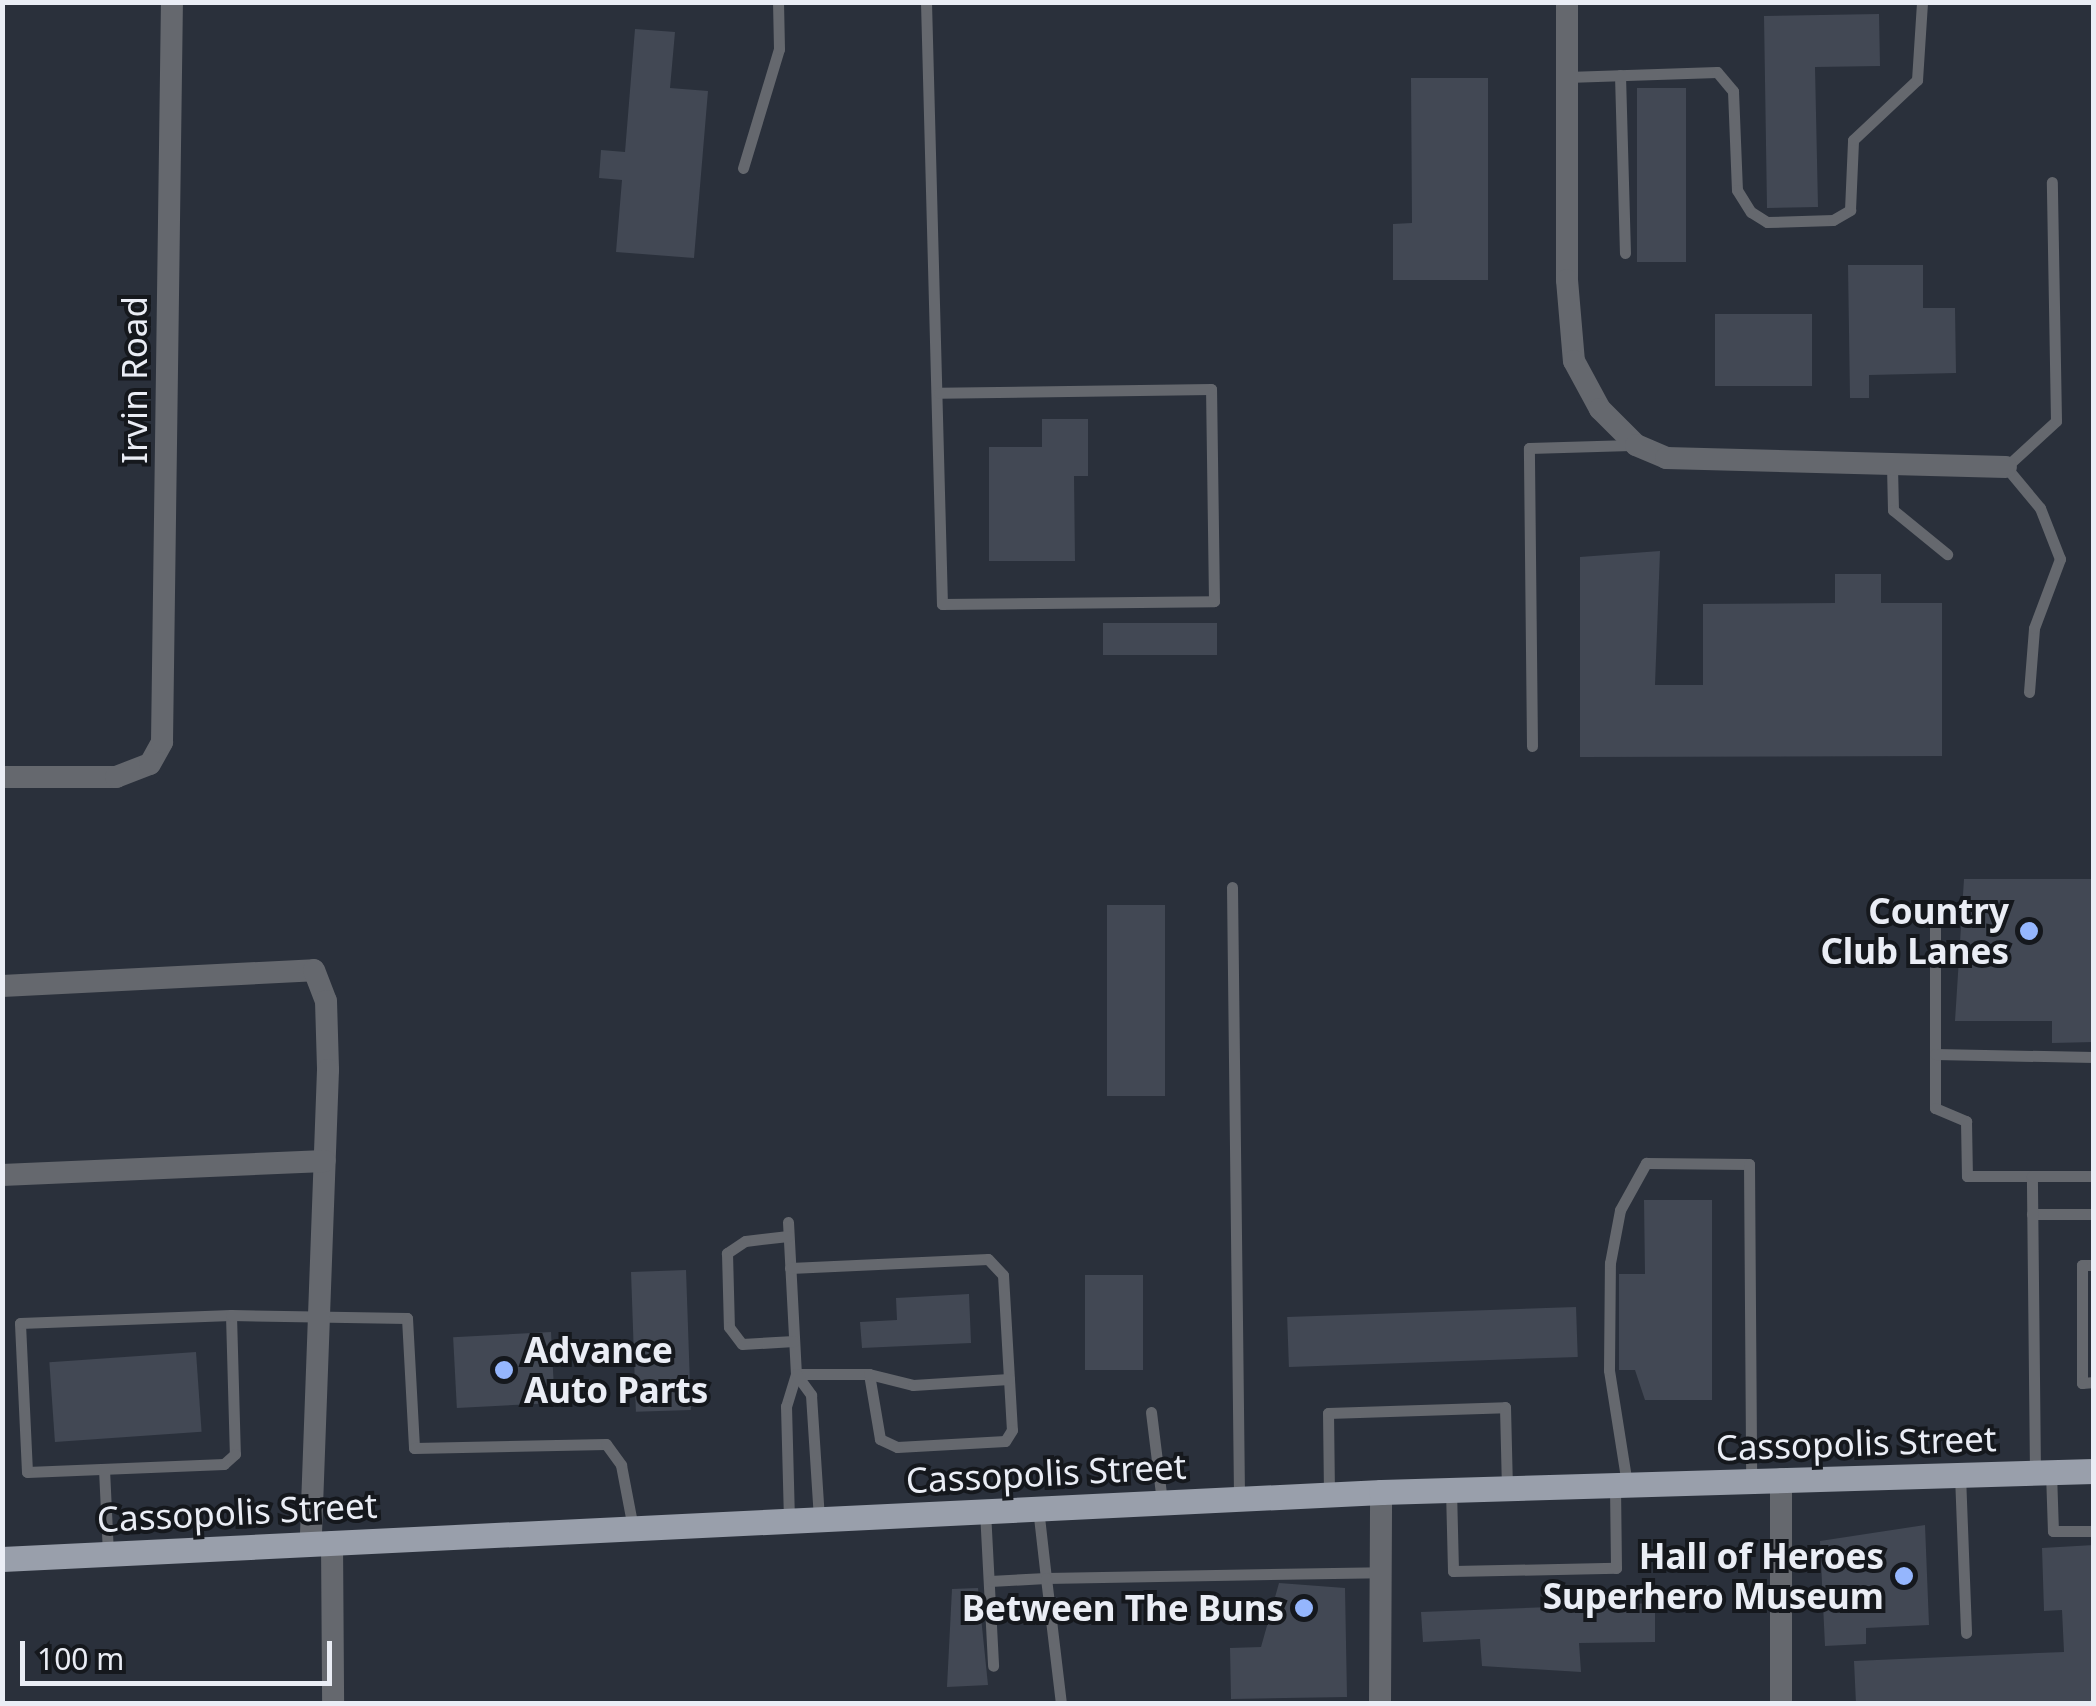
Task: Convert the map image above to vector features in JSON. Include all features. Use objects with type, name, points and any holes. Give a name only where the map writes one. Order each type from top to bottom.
[{"type":"main road","name":"Cassopolis Street","points":[[2,1558],[1329,1494],[2094,1471]]},
{"type":"street","name":"Irvin Road","points":[[2,777],[116,777],[157,757],[166,697],[172,2]]},
{"type":"street","points":[[1567,2],[1574,361],[1600,409],[1636,445],[1721,466],[2006,467]]},
{"type":"street","points":[[2,986],[314,970],[326,1001],[321,1542],[333,1704]]},
{"type":"street","points":[[2,1176],[325,1161]]},
{"type":"street","points":[[1780,1704],[1781,1480]]},
{"type":"street","points":[[1380,1704],[1381,1492]]},
{"type":"lane","points":[[743,168],[778,49],[778,2]]},
{"type":"lane","points":[[926,2],[942,604],[1214,601],[1211,389],[939,393]]},
{"type":"lane","points":[[1567,76],[1718,72],[1733,91],[1737,190],[1751,212],[1767,222],[1833,220],[1850,210],[1859,130],[1918,80],[1922,2]]},
{"type":"lane","points":[[1620,75],[1624,254]]},
{"type":"lane","points":[[2029,692],[2034,628],[2060,559],[2040,508],[2006,467],[2056,421],[2052,182]]},
{"type":"lane","points":[[1532,746],[1528,448],[1636,445]]},
{"type":"lane","points":[[1892,466],[1893,510],[1947,554]]},
{"type":"lane","points":[[1232,887],[1239,1498]]},
{"type":"lane","points":[[1935,918],[1935,1108],[1966,1121],[1967,1176],[2094,1176]]},
{"type":"lane","points":[[1935,1054],[2094,1057]]},
{"type":"lane","points":[[1451,1489],[1453,1572],[1616,1568],[1621,1484],[1609,1370],[1610,1263],[1620,1210],[1646,1163],[1749,1164],[1752,1480]]},
{"type":"lane","points":[[2032,1176],[2043,1473],[2053,1531],[2094,1531]]},
{"type":"lane","points":[[2032,1214],[2094,1214]]},
{"type":"lane","points":[[788,1222],[796,1374],[786,1406],[789,1520]]},
{"type":"lane","points":[[788,1236],[745,1241],[727,1253],[729,1327],[742,1344],[794,1340]]},
{"type":"lane","points":[[790,1268],[988,1259],[1004,1275],[1010,1379],[1004,1441],[897,1447],[880,1439],[869,1374]]},
{"type":"lane","points":[[2094,1265],[2082,1265],[2082,1382],[2094,1382]]},
{"type":"lane","points":[[230,1315],[235,1454],[224,1464],[27,1472],[20,1323],[230,1315],[407,1318],[414,1448],[606,1444],[620,1465],[633,1528]]},
{"type":"lane","points":[[796,1374],[869,1374],[913,1385],[1010,1379]]},
{"type":"lane","points":[[796,1374],[812,1394],[819,1519]]},
{"type":"lane","points":[[1329,1494],[1328,1413],[1505,1407],[1508,1488]]},
{"type":"lane","points":[[1151,1412],[1162,1502]]},
{"type":"lane","points":[[104,1469],[108,1553]]},
{"type":"lane","points":[[1960,1475],[1966,1633]]},
{"type":"lane","points":[[1038,1508],[1062,1704]]},
{"type":"lane","points":[[985,1511],[994,1666]]},
{"type":"lane","points":[[990,1581],[1380,1572]]},
{"type":"building","points":[[1879,14],[1880,66],[1815,67],[1818,207],[1767,208],[1764,16]]},
{"type":"building","points":[[635,29],[675,32],[670,88],[708,91],[694,258],[616,252],[622,180],[599,178],[601,150],[625,152]]},
{"type":"building","points":[[1411,78],[1488,78],[1488,280],[1393,280],[1393,224],[1412,223]]},
{"type":"building","points":[[1637,88],[1686,88],[1686,262],[1637,262]]},
{"type":"building","points":[[1848,265],[1923,265],[1923,308],[1955,308],[1956,373],[1869,375],[1869,398],[1850,398]]},
{"type":"building","points":[[1715,314],[1812,314],[1812,386],[1715,386]]},
{"type":"building","points":[[1042,419],[1088,419],[1088,476],[1074,476],[1075,561],[989,561],[989,447],[1042,447]]},
{"type":"building","points":[[1660,551],[1655,685],[1703,685],[1703,604],[1835,603],[1835,574],[1881,574],[1881,603],[1942,603],[1942,756],[1580,757],[1580,557]]},
{"type":"building","points":[[1103,623],[1217,623],[1217,655],[1103,655]]},
{"type":"building","name":"Country Club Lanes","points":[[1964,879],[2094,879],[2094,1042],[2052,1043],[2052,1021],[1955,1021]]},
{"type":"building","points":[[1107,905],[1165,905],[1165,1096],[1107,1096]]},
{"type":"building","points":[[1644,1200],[1712,1200],[1712,1400],[1645,1400],[1635,1370],[1619,1370],[1619,1274],[1645,1274]]},
{"type":"building","points":[[686,1270],[691,1410],[636,1412],[631,1272]]},
{"type":"building","points":[[1085,1275],[1143,1275],[1143,1370],[1085,1370]]},
{"type":"building","points":[[969,1294],[971,1343],[862,1348],[860,1322],[897,1320],[896,1298]]},
{"type":"building","points":[[1576,1307],[1578,1357],[1289,1367],[1287,1317]]},
{"type":"building","name":"Advance Auto Parts","points":[[551,1332],[555,1403],[457,1408],[453,1337]]},
{"type":"building","points":[[196,1352],[202,1432],[55,1442],[49,1362]]},
{"type":"building","points":[[1925,1525],[1929,1625],[1866,1628],[1866,1644],[1825,1646],[1820,1541]]},
{"type":"building","points":[[2094,1545],[2094,1704],[1856,1704],[1854,1661],[2064,1652],[2062,1610],[2044,1611],[2042,1548]]},
{"type":"building","points":[[1279,1583],[1345,1588],[1347,1697],[1231,1699],[1230,1648],[1261,1647]]},
{"type":"building","points":[[978,1588],[988,1685],[947,1687],[952,1589]]},
{"type":"building","points":[[1655,1603],[1655,1642],[1579,1643],[1581,1672],[1482,1666],[1480,1639],[1423,1642],[1421,1612]]},
{"type":"place","name":"Country Club Lanes","points":[[2029,931]]},
{"type":"place","name":"Advance Auto Parts","points":[[504,1370]]},
{"type":"place","name":"Hall of Heroes Superhero Museum","points":[[1904,1576]]},
{"type":"place","name":"Between The Buns","points":[[1304,1608]]}]
